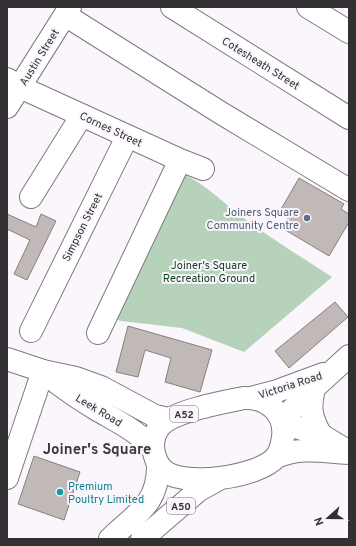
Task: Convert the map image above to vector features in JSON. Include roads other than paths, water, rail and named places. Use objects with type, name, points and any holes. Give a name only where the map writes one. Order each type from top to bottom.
[{"type":"main road","name":"Cotesheath Street","points":[[172,7],[349,118]]},
{"type":"main road","points":[[308,7],[349,32]]},
{"type":"main road","points":[[62,20],[349,190]]},
{"type":"main road","name":"Austin Street","points":[[7,107],[14,83],[62,20]]},
{"type":"main road","name":"Cornes Street","points":[[14,83],[127,137],[204,169]]},
{"type":"main road","points":[[31,197],[82,115]]},
{"type":"main road","name":"Simpson Street","points":[[30,319],[100,180],[127,137]]},
{"type":"main road","points":[[98,333],[180,160]]},
{"type":"main road","name":"Victoria Road","points":[[283,422],[330,372],[349,356]]},
{"type":"main road","name":"Leek Road","points":[[7,359],[43,372],[76,378],[101,387],[155,416],[169,419]]},
{"type":"main road","points":[[7,478],[43,372]]},
{"type":"main road","name":"Leek Road","points":[[43,372],[68,392],[135,432],[147,441],[156,457]]},
{"type":"main road","name":"Victoria Road","points":[[251,398],[289,387],[330,372]]},
{"type":"main road","points":[[314,389],[310,402],[310,412],[321,434]]},
{"type":"main road","points":[[251,398],[272,406],[283,422],[282,443],[276,457]]},
{"type":"main road","name":"A52","points":[[251,398],[217,404],[169,419],[160,425],[155,433],[156,457],[169,475],[178,478],[190,479],[222,477],[252,470],[270,462],[276,457],[295,450],[306,449],[349,453]]},
{"type":"main road","name":"A52","points":[[283,422],[321,434],[349,453]]},
{"type":"main road","name":"A50","points":[[110,539],[143,511],[152,496],[156,482],[156,457]]},
{"type":"main road","name":"A50","points":[[142,539],[199,490],[222,477]]},
{"type":"place","name":"Joiners Square Community Centre","points":[[307,218]]},
{"type":"place","name":"Premium Poultry Limited","points":[[60,492]]},
{"type":"district","name":"Joiner's Square","points":[[97,449]]},
{"type":"park label","name":"Joiner's Square Recreation Ground","points":[[209,271]]}]
